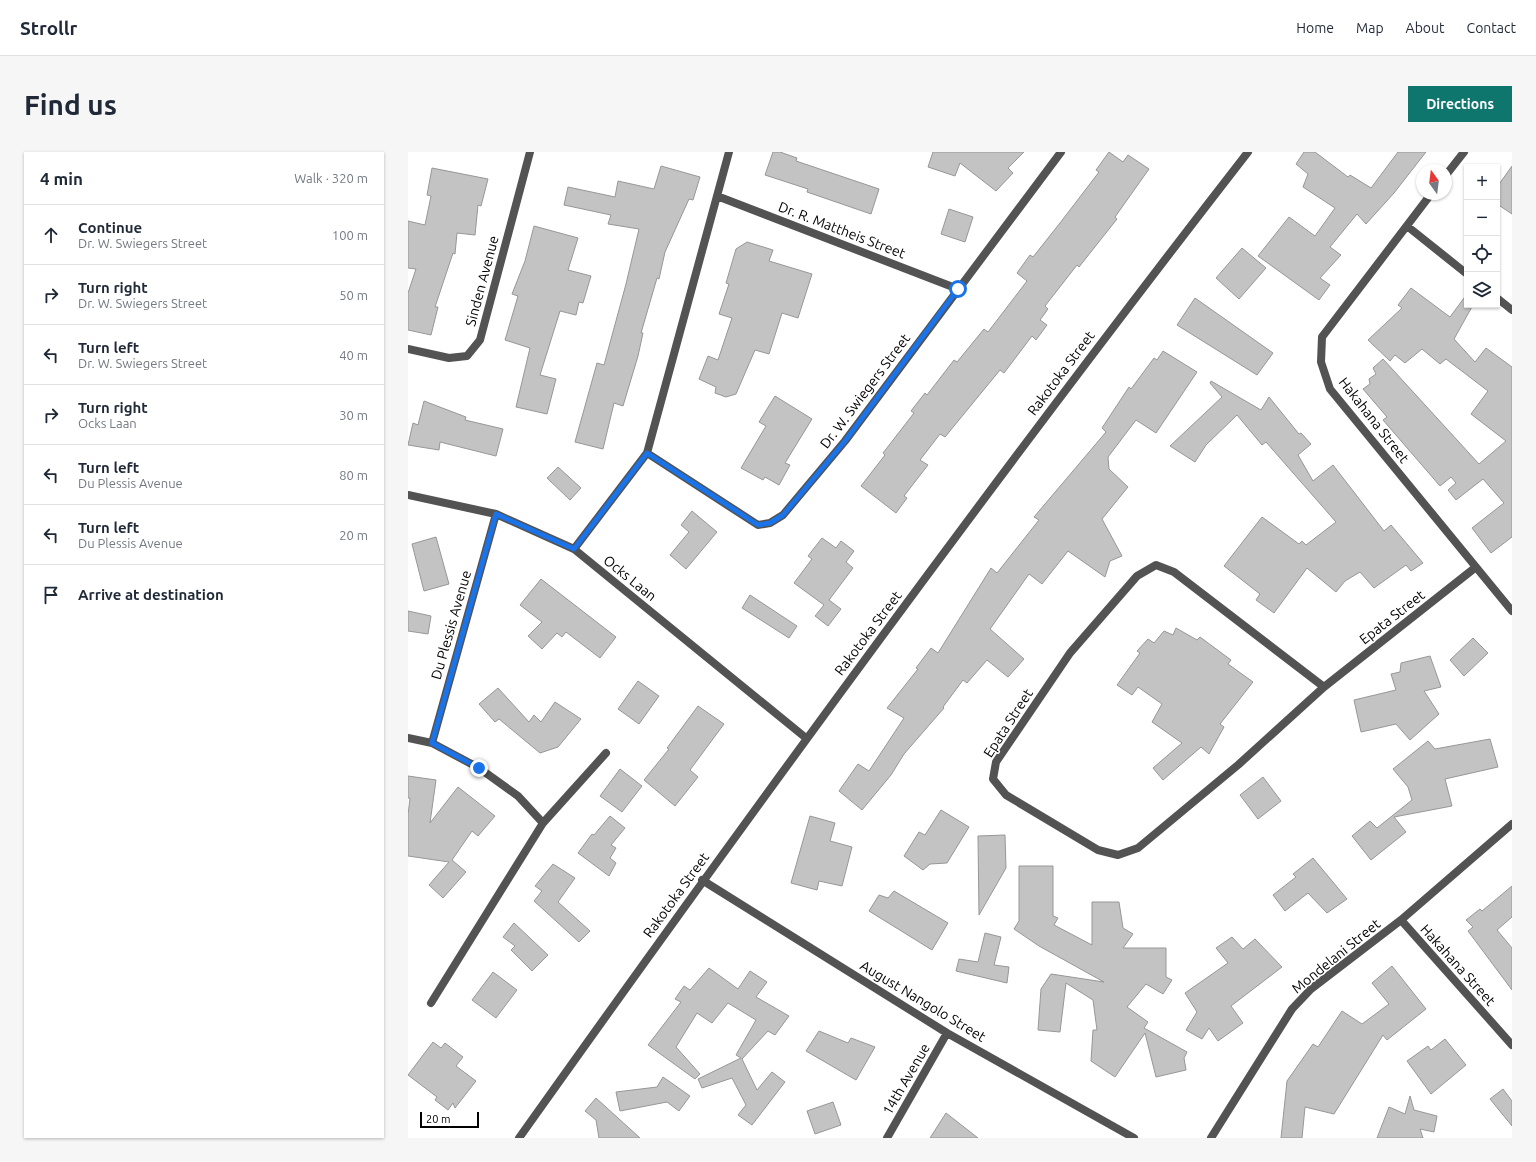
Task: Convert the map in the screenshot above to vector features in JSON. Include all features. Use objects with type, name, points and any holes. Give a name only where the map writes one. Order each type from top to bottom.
[{"type":"street","name":"Sinden Avenue","points":[[408,350],[449,358],[467,356],[480,340],[530,152]]},
{"type":"street","points":[[574,549],[647,453],[729,152]]},
{"type":"street","name":"Dr. W. Swiegers Street","points":[[647,453],[758,525],[770,523],[783,515],[845,441],[1061,152]]},
{"type":"street","name":"Rakotoka Street","points":[[519,1138],[702,880],[806,738],[1112,327],[1248,152]]},
{"type":"street","points":[[1452,167],[1464,152]]},
{"type":"street","name":"Dr. R. Mattheis Street","points":[[717,196],[958,289]]},
{"type":"street","name":"Hakahana Street","points":[[1427,200],[1322,337],[1321,362],[1330,389],[1512,612]]},
{"type":"street","points":[[1407,226],[1464,272]]},
{"type":"street","points":[[1500,300],[1512,310]]},
{"type":"street","name":"Ocks Laan","points":[[408,495],[496,514],[574,549],[806,738]]},
{"type":"street","name":"Du Plessis Avenue","points":[[432,743],[496,514]]},
{"type":"street","name":"Epata Street","points":[[1324,687],[1174,572],[1156,565],[1137,576],[1070,653],[996,762],[993,779],[1006,795],[1098,850],[1118,855],[1138,848],[1238,766],[1324,687],[1476,567]]},
{"type":"street","points":[[408,738],[432,743],[479,768],[518,796],[543,824]]},
{"type":"street","points":[[431,1003],[543,824],[606,753]]},
{"type":"street","name":"Mondelani Street","points":[[1211,1138],[1292,1009],[1311,989],[1401,920],[1512,824]]},
{"type":"street","name":"August Nangolo Street","points":[[702,880],[947,1032],[1134,1138]]},
{"type":"street","name":"Hakahana Street","points":[[1401,920],[1512,1045]]},
{"type":"street","name":"14th Avenue","points":[[887,1138],[947,1032]]},
{"type":"building","points":[[773,152],[780,152],[797,158],[796,161],[879,189],[871,214],[807,192],[808,189],[765,175]]},
{"type":"building","points":[[933,152],[1024,152],[1008,168],[1013,173],[996,191],[960,163],[955,176],[928,167]]},
{"type":"building","points":[[1109,152],[1123,162],[1128,155],[1149,169],[1115,217],[1117,219],[1079,267],[1077,265],[1045,306],[1048,309],[1040,320],[1047,325],[1036,340],[1032,336],[1004,373],[1000,370],[945,437],[940,434],[920,460],[928,465],[904,496],[907,498],[896,513],[861,486],[885,455],[883,453],[914,413],[911,411],[925,393],[927,395],[954,360],[957,362],[984,329],[988,332],[1027,281],[1017,273],[1030,255],[1033,257],[1099,172],[1096,170]]},
{"type":"building","points":[[1304,152],[1315,152],[1348,177],[1350,175],[1371,188],[1398,152],[1426,152],[1394,193],[1366,224],[1357,214],[1330,247],[1341,255],[1320,278],[1330,285],[1319,300],[1258,256],[1289,217],[1315,236],[1335,208],[1303,187],[1308,174],[1296,164]]},
{"type":"building","points":[[661,166],[700,177],[693,200],[689,199],[665,252],[659,279],[657,278],[641,333],[643,333],[638,356],[623,406],[614,403],[603,449],[575,442],[597,363],[604,365],[639,229],[608,224],[611,215],[564,205],[568,187],[615,197],[618,181],[654,189]]},
{"type":"building","points":[[1512,166],[1512,214],[1500,206],[1500,183]]},
{"type":"building","points":[[432,168],[488,179],[481,206],[478,205],[475,235],[457,233],[455,254],[453,253],[435,307],[438,307],[431,335],[408,330],[408,293],[416,269],[408,268],[408,221],[425,225],[431,196],[427,195]]},
{"type":"building","points":[[949,209],[973,217],[965,242],[941,234]]},
{"type":"building","points":[[534,226],[578,238],[568,270],[591,276],[583,303],[579,302],[576,315],[560,311],[540,375],[556,379],[547,414],[516,407],[530,348],[505,340],[518,296],[512,294],[525,261]]},
{"type":"building","points":[[747,242],[773,250],[769,261],[812,274],[798,318],[782,313],[769,354],[755,350],[736,394],[726,397],[715,393],[716,387],[699,379],[708,356],[718,360],[732,318],[719,314],[729,284],[726,283],[736,249]]},
{"type":"building","points":[[1242,248],[1266,268],[1239,299],[1216,278]]},
{"type":"building","points":[[1411,288],[1450,317],[1464,298],[1464,308],[1471,308],[1454,339],[1475,362],[1486,348],[1512,367],[1512,537],[1491,553],[1472,528],[1504,503],[1483,479],[1456,500],[1448,490],[1456,483],[1451,477],[1440,486],[1383,420],[1387,417],[1363,389],[1370,384],[1369,379],[1376,374],[1373,368],[1383,359],[1479,464],[1506,441],[1471,414],[1488,391],[1446,359],[1440,364],[1422,349],[1405,363],[1395,355],[1390,361],[1368,340],[1402,308],[1398,305]]},
{"type":"building","points":[[1195,298],[1273,353],[1257,375],[1177,325]]},
{"type":"building","points":[[1163,351],[1197,372],[1156,433],[1136,420],[1108,457],[1109,469],[1128,487],[1102,519],[1122,556],[1110,561],[1105,577],[1068,551],[1042,584],[1029,574],[990,629],[1024,659],[1008,677],[987,660],[967,683],[963,680],[943,707],[944,708],[904,754],[891,775],[862,810],[839,791],[858,764],[869,771],[904,718],[887,708],[918,669],[916,668],[931,648],[938,653],[991,568],[997,573],[1039,520],[1034,517],[1106,432],[1102,428],[1129,387],[1131,389],[1154,358],[1157,360]]},
{"type":"building","points":[[1211,381],[1261,410],[1269,397],[1299,434],[1301,433],[1311,444],[1298,455],[1313,481],[1333,465],[1384,531],[1391,525],[1423,563],[1411,571],[1406,565],[1374,588],[1360,572],[1345,581],[1336,592],[1307,568],[1274,613],[1256,600],[1260,594],[1224,566],[1262,517],[1299,544],[1302,541],[1306,545],[1336,522],[1266,442],[1262,445],[1237,415],[1206,445],[1195,462],[1170,446],[1222,397],[1210,383]]},
{"type":"building","points":[[775,396],[812,419],[785,463],[790,465],[779,485],[765,477],[763,480],[741,468],[766,426],[759,422]]},
{"type":"building","points":[[424,401],[466,417],[465,420],[503,429],[496,456],[440,442],[439,450],[408,445],[413,423],[418,425]]},
{"type":"building","points":[[558,467],[581,488],[570,500],[547,478]]},
{"type":"building","points":[[692,511],[717,532],[686,569],[670,555],[689,532],[681,525]]},
{"type":"building","points":[[436,537],[449,584],[424,591],[412,544]]},
{"type":"building","points":[[822,538],[836,548],[841,541],[854,551],[846,562],[853,568],[829,600],[841,609],[828,626],[815,616],[824,605],[794,583],[812,559],[808,556]]},
{"type":"building","points":[[541,579],[616,637],[600,658],[566,632],[562,637],[557,633],[542,649],[528,636],[542,622],[520,605]]},
{"type":"building","points":[[750,595],[797,626],[789,638],[742,608]]},
{"type":"building","points":[[408,611],[431,616],[428,634],[408,631]]},
{"type":"building","points":[[1176,628],[1197,640],[1200,637],[1231,660],[1228,664],[1253,682],[1220,724],[1224,727],[1209,754],[1201,747],[1163,780],[1153,768],[1182,743],[1152,722],[1162,704],[1138,687],[1132,695],[1117,685],[1140,653],[1137,651],[1148,639],[1154,643],[1164,631],[1173,635]]},
{"type":"building","points":[[1473,638],[1488,653],[1464,676],[1450,660]]},
{"type":"building","points":[[1430,656],[1441,687],[1424,691],[1439,714],[1410,740],[1396,724],[1361,732],[1354,700],[1396,690],[1391,674],[1400,672],[1401,663]]},
{"type":"building","points":[[638,681],[659,696],[639,724],[618,709]]},
{"type":"building","points":[[498,688],[529,722],[534,715],[541,722],[555,702],[581,719],[558,747],[540,753],[499,719],[495,722],[479,704]]},
{"type":"building","points":[[698,706],[724,724],[690,770],[698,777],[675,806],[644,780],[669,749],[667,748]]},
{"type":"building","points":[[1490,739],[1498,767],[1445,779],[1452,806],[1394,817],[1406,832],[1371,860],[1352,836],[1370,821],[1377,828],[1412,800],[1408,787],[1393,769],[1428,741],[1435,749]]},
{"type":"building","points":[[620,769],[642,786],[622,812],[600,796]]},
{"type":"building","points":[[408,776],[436,780],[430,823],[458,787],[495,816],[478,836],[472,831],[452,860],[466,872],[443,898],[429,885],[449,862],[408,856],[408,815],[410,798],[408,798]]},
{"type":"building","points":[[1263,777],[1281,801],[1258,819],[1240,795]]},
{"type":"building","points":[[941,810],[969,827],[947,863],[930,864],[923,870],[904,856],[919,832],[925,835]]},
{"type":"building","points":[[610,816],[625,828],[611,845],[616,848],[610,858],[616,863],[609,876],[578,853],[592,834],[594,835]]},
{"type":"building","points":[[810,816],[835,823],[830,841],[852,847],[842,886],[819,881],[817,890],[791,883]]},
{"type":"building","points":[[1005,835],[1006,868],[979,915],[978,836]]},
{"type":"building","points":[[1313,858],[1347,899],[1327,913],[1308,893],[1285,911],[1273,895],[1296,877],[1293,874]]},
{"type":"building","points":[[553,864],[575,878],[558,902],[590,931],[579,942],[534,901],[542,891],[535,886]]},
{"type":"building","points":[[1019,866],[1053,866],[1053,916],[1058,918],[1054,925],[1092,945],[1092,902],[1119,902],[1123,928],[1133,934],[1123,948],[1166,948],[1166,977],[1172,980],[1163,994],[1146,984],[1127,1007],[1148,1022],[1144,1028],[1187,1052],[1184,1058],[1186,1070],[1156,1077],[1145,1033],[1115,1077],[1091,1061],[1093,1030],[1097,1030],[1093,1000],[1066,983],[1060,1032],[1038,1030],[1041,989],[1051,974],[1104,982],[1039,946],[1014,929],[1019,921]]},
{"type":"building","points":[[1512,886],[1512,917],[1497,930],[1512,948],[1512,990],[1468,931],[1473,927],[1466,920],[1480,909],[1482,911]]},
{"type":"building","points":[[894,891],[948,923],[932,950],[869,911],[879,895],[888,898]]},
{"type":"building","points":[[514,923],[548,955],[532,971],[511,950],[515,946],[503,937]]},
{"type":"building","points":[[985,933],[1001,937],[994,965],[1009,967],[1007,983],[956,971],[959,959],[978,962]]},
{"type":"building","points":[[1232,937],[1243,949],[1255,939],[1282,967],[1231,1006],[1243,1023],[1218,1041],[1209,1028],[1202,1039],[1186,1030],[1197,1012],[1185,993],[1228,963],[1216,948]]},
{"type":"building","points":[[1392,966],[1426,1009],[1387,1040],[1383,1035],[1334,1114],[1305,1107],[1302,1138],[1281,1138],[1287,1081],[1313,1044],[1318,1047],[1342,1011],[1362,1024],[1389,1004],[1372,983]]},
{"type":"building","points":[[709,968],[738,989],[750,971],[767,982],[756,997],[789,1016],[775,1035],[768,1031],[742,1059],[757,1090],[772,1072],[785,1082],[752,1125],[738,1115],[746,1105],[732,1078],[702,1088],[698,1079],[741,1058],[736,1055],[756,1020],[728,1003],[712,1023],[697,1013],[676,1047],[700,1074],[695,1079],[648,1045],[681,1002],[675,999],[684,986],[690,990]]},
{"type":"building","points":[[493,972],[517,990],[496,1018],[472,1000]]},
{"type":"building","points":[[819,1031],[848,1043],[851,1038],[875,1047],[856,1080],[806,1051]]},
{"type":"building","points":[[1445,1039],[1466,1065],[1431,1094],[1407,1061],[1428,1046],[1431,1050]]},
{"type":"building","points":[[433,1042],[441,1048],[445,1043],[463,1057],[456,1066],[476,1081],[455,1108],[453,1103],[448,1110],[435,1100],[437,1097],[408,1075]]},
{"type":"building","points":[[663,1077],[690,1096],[679,1111],[667,1102],[620,1111],[616,1092],[657,1087]]},
{"type":"building","points":[[1503,1089],[1512,1101],[1512,1126],[1490,1099]]},
{"type":"building","points":[[1410,1096],[1414,1110],[1437,1116],[1434,1132],[1420,1129],[1423,1138],[1377,1138],[1389,1107],[1405,1114]]},
{"type":"building","points":[[596,1098],[640,1138],[599,1138],[596,1120],[585,1111]]},
{"type":"building","points":[[833,1102],[841,1125],[815,1134],[807,1111]]},
{"type":"building","points":[[946,1113],[978,1138],[930,1138]]},
{"type":"route","points":[[479,768],[432,743],[496,514],[574,549],[647,453],[758,525],[770,523],[783,515],[845,441],[958,289]]}]
